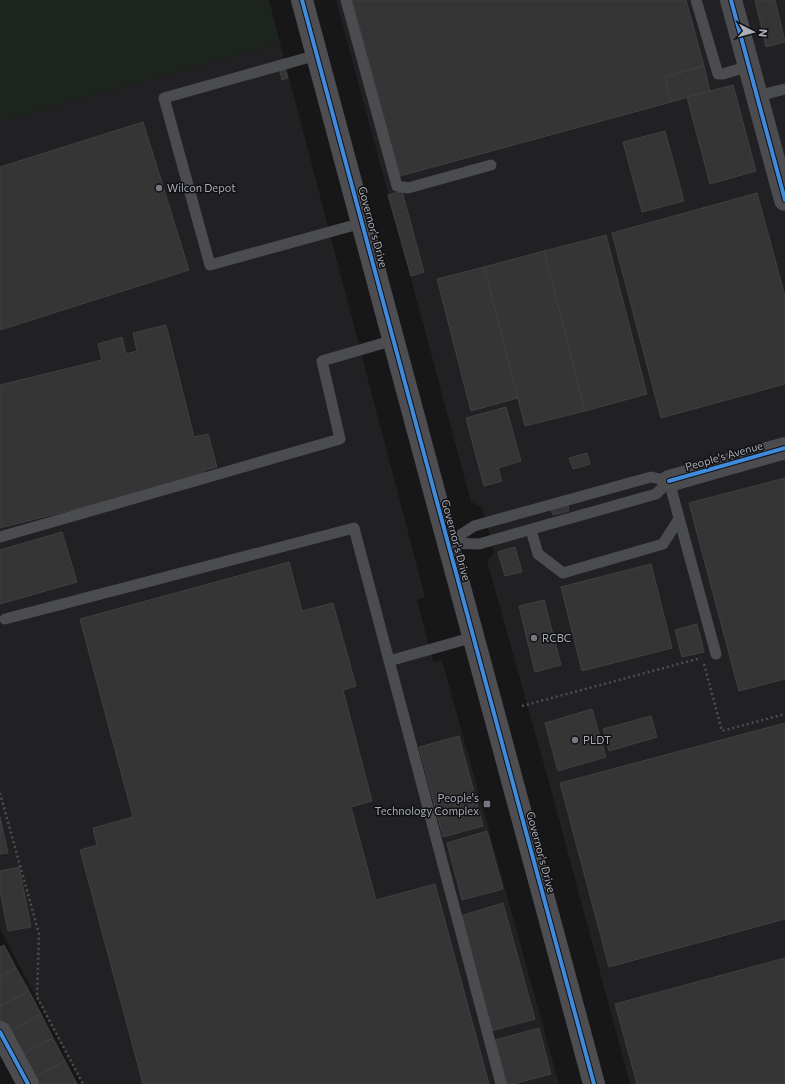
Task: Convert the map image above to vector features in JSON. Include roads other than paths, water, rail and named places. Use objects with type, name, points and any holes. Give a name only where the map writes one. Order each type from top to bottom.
[{"type":"highway","name":"Governor's Drive","points":[[302,0],[594,1084]]},
{"type":"street","points":[[731,0],[785,200]]},
{"type":"street","name":"People's Avenue","points":[[669,481],[785,448]]},
{"type":"street","points":[[0,1032],[28,1084]]},
{"type":"lane","points":[[346,0],[397,186],[408,188],[491,165]]},
{"type":"lane","points":[[696,0],[718,74],[723,74],[749,66]]},
{"type":"lane","points":[[317,56],[164,98],[210,265],[362,223]]},
{"type":"lane","points":[[757,96],[785,89]]},
{"type":"lane","points":[[0,536],[340,439],[322,361],[394,340]]},
{"type":"lane","name":"People's Avenue","points":[[448,543],[474,526],[651,477],[669,481]]},
{"type":"lane","points":[[669,481],[716,654]]},
{"type":"lane","name":"People's Avenue","points":[[448,543],[479,544],[531,530],[656,494],[669,481]]},
{"type":"lane","points":[[531,530],[538,554],[563,573],[663,544],[679,519]]},
{"type":"lane","points":[[5,619],[354,528],[501,1084]]},
{"type":"lane","points":[[389,662],[474,637]]},
{"type":"place","name":"Wilcon Depot","points":[[159,188]]},
{"type":"place","name":"RCBC","points":[[534,638]]},
{"type":"place","name":"PLDT","points":[[575,740]]},
{"type":"place","name":"People's Technology Complex","points":[[487,804]]}]
